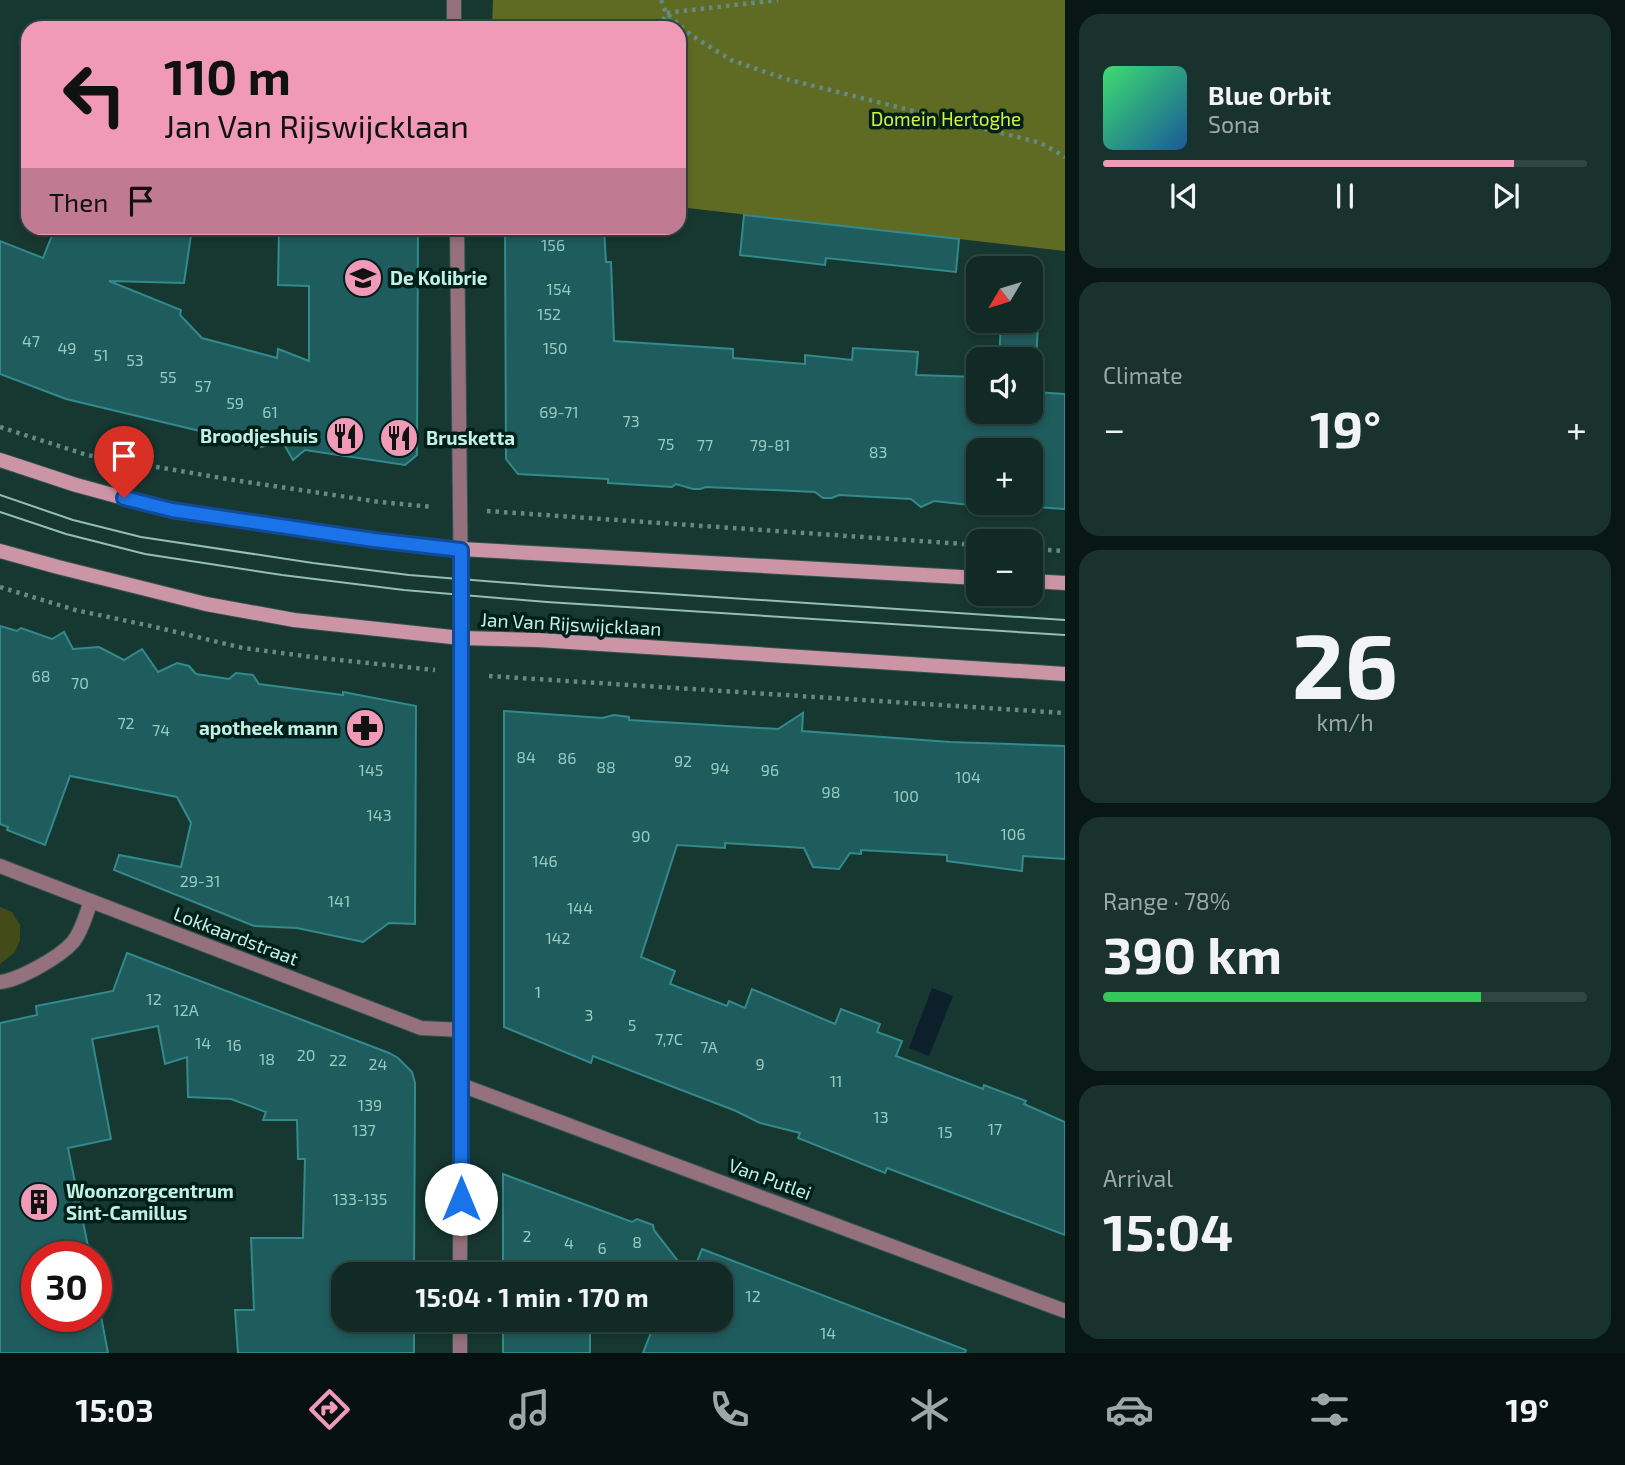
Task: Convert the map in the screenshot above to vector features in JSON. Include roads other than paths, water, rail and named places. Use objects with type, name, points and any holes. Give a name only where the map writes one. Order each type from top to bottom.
[{"type":"main road","points":[[0,460],[76,485],[172,510],[374,540],[461,550],[966,577]]},
{"type":"main road","name":"Jan Van Rijswijcklaan","points":[[0,551],[206,604],[294,620],[461,638],[538,640],[1065,674]]},
{"type":"main road","points":[[1043,582],[1065,583]]},
{"type":"street","points":[[454,0],[454,21]]},
{"type":"street","points":[[457,235],[462,687],[460,1262]]},
{"type":"street","name":"Lokkaardstraat","points":[[0,866],[421,1028],[462,1030]]},
{"type":"street","points":[[0,982],[28,972],[74,941],[91,901]]},
{"type":"street","name":"Van Putlei","points":[[461,1085],[1065,1311]]},
{"type":"street","points":[[460,1332],[460,1353]]},
{"type":"water","points":[[932,988],[953,996],[929,1056],[909,1048]]},
{"type":"tram line","points":[[0,495],[73,520],[141,537],[409,575],[1065,620]]},
{"type":"tram line","points":[[0,512],[66,534],[145,554],[404,590],[547,602],[1065,635]]},
{"type":"place","name":"De Kolibrie","points":[[363,278]]},
{"type":"place","name":"Broodjeshuis","points":[[345,436]]},
{"type":"place","name":"Brusketta","points":[[399,438]]},
{"type":"place","name":"apotheek mann","points":[[365,728]]},
{"type":"place","name":"Woonzorgcentrum Sint-Camillus","points":[[39,1202]]},
{"type":"park label","name":"Domein Hertoghe","points":[[946,119]]}]
